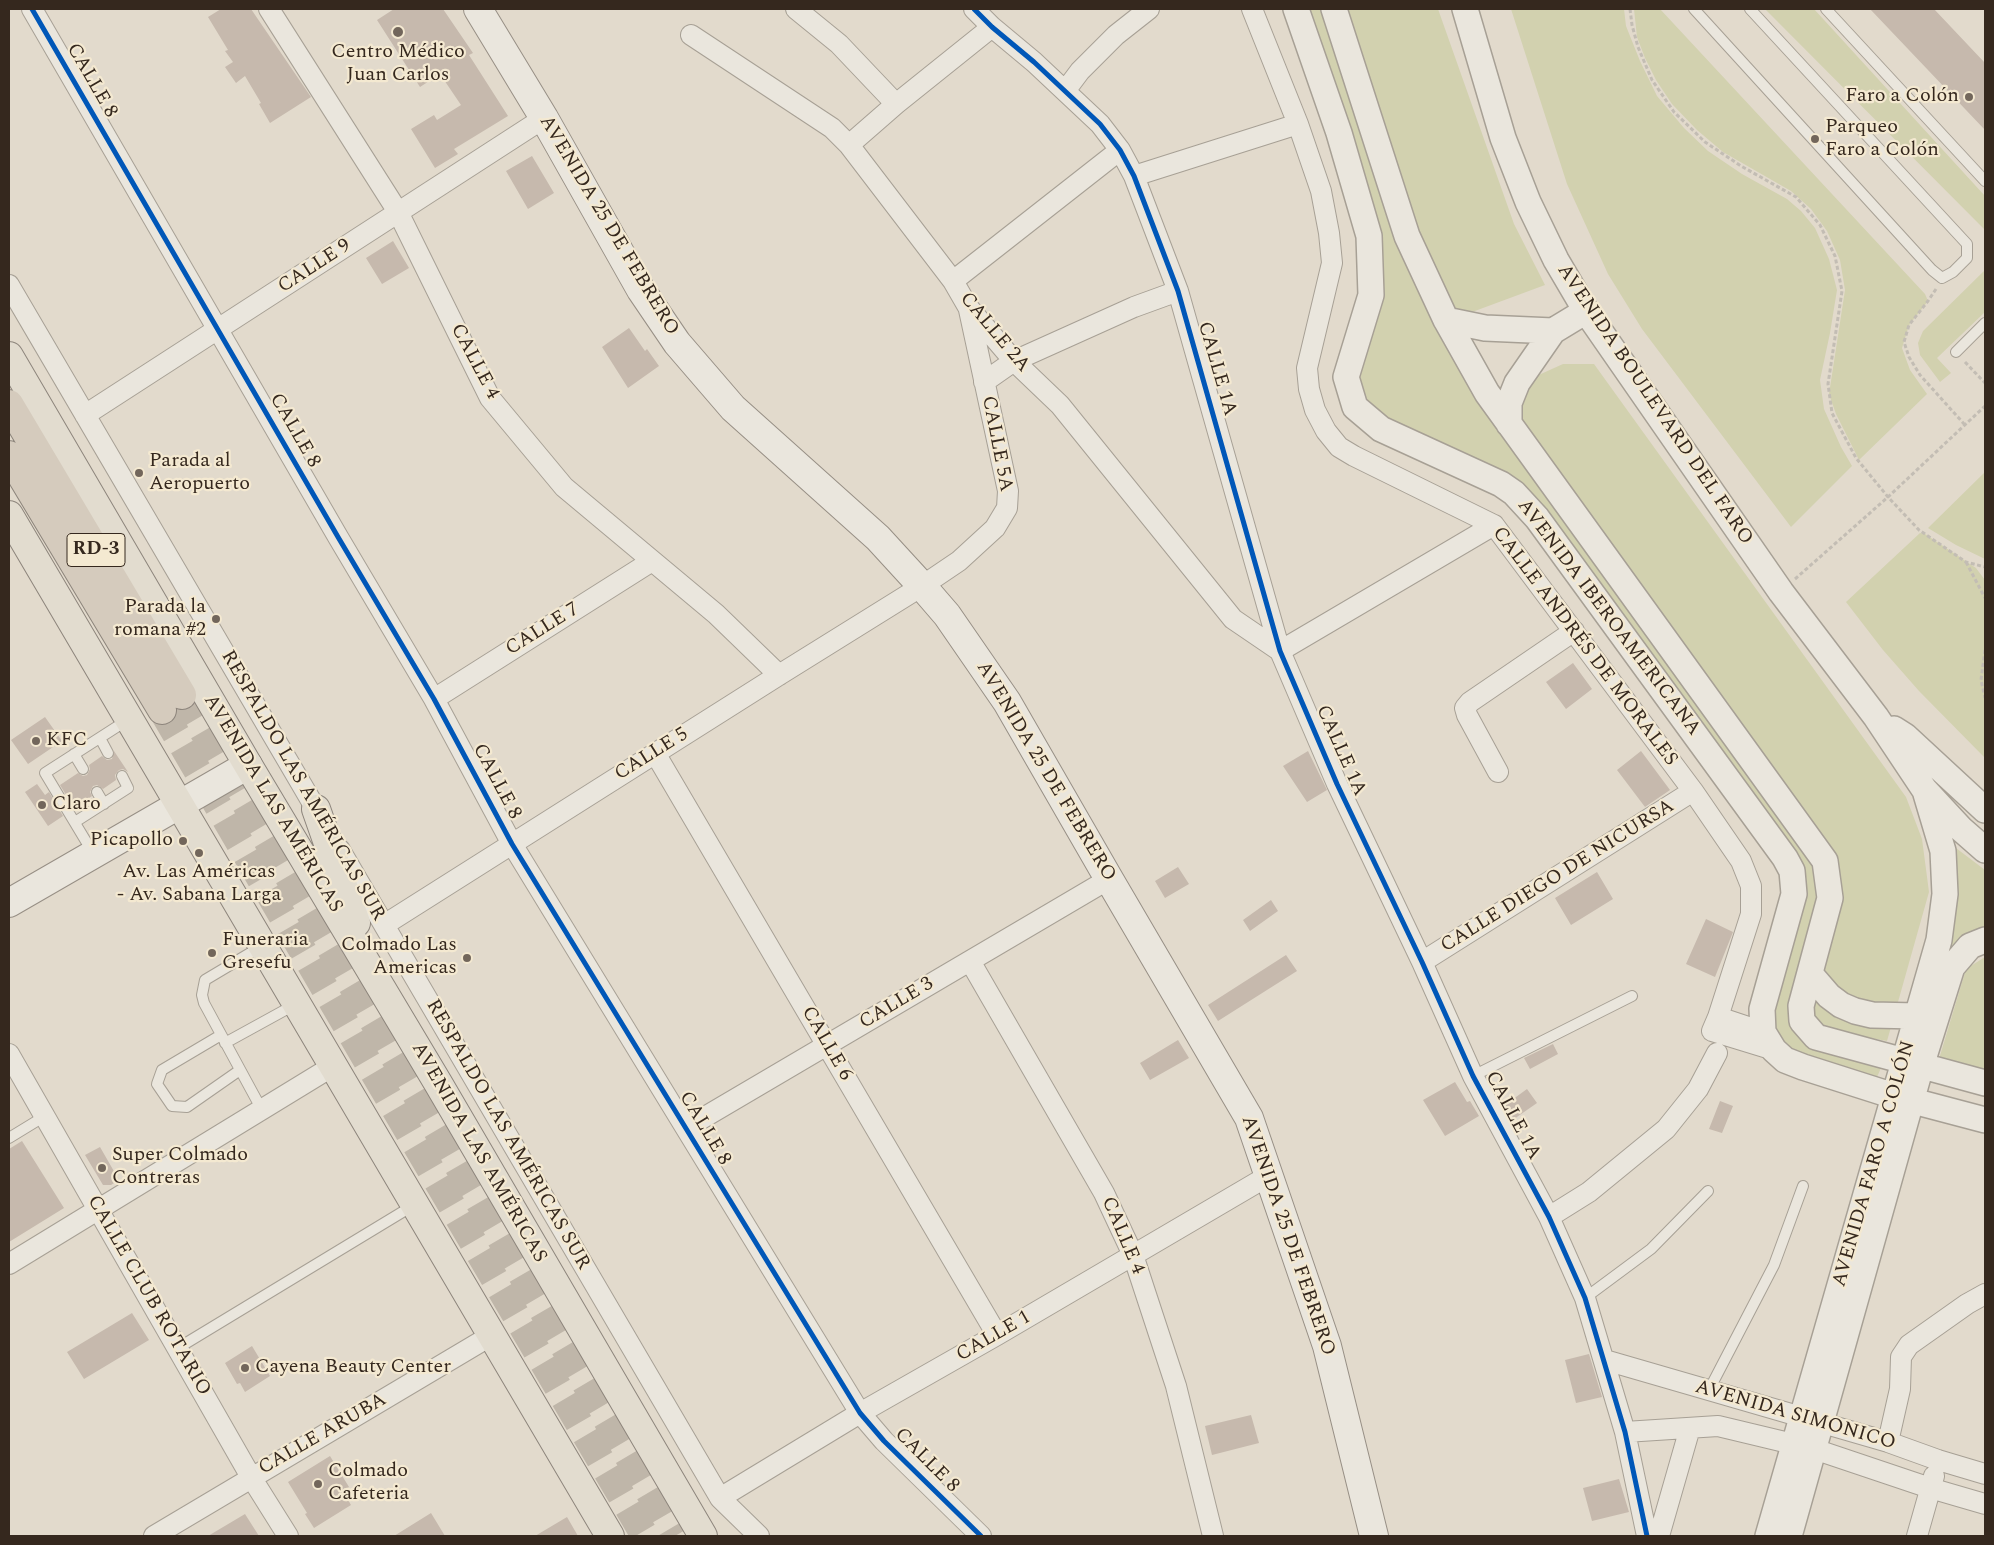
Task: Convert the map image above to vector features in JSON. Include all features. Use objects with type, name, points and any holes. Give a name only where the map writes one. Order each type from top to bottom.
[{"type":"highway","name":"RD-3","points":[[9,404],[172,703],[9,455]]},
{"type":"main road","name":"AVENIDA 25 DE FEBRERO","points":[[478,9],[544,118],[641,290],[677,343],[733,408],[878,538],[947,615],[1007,702],[1108,879],[1249,1118],[1327,1346],[1374,1536]]},
{"type":"main road","name":"AVENIDA LAS AMÉRICAS","points":[[9,356],[703,1536]]},
{"type":"main road","points":[[9,515],[610,1536]]},
{"type":"main road","points":[[9,903],[248,765]]},
{"type":"main road","points":[[316,809],[360,933],[438,1083]]},
{"type":"street","name":"CALLE 8","points":[[32,9],[434,699],[512,844],[860,1413],[884,1441],[981,1536]]},
{"type":"street","name":"CALLE 4","points":[[269,9],[398,212],[490,398],[564,488],[716,614],[779,675]]},
{"type":"street","points":[[796,9],[839,44],[896,104]]},
{"type":"street","name":"CALLE 1A","points":[[974,9],[1100,124],[1120,150],[1134,176],[1178,290],[1280,651],[1337,784],[1422,962],[1473,1076],[1549,1217],[1585,1298],[1625,1432],[1647,1536]]},
{"type":"street","points":[[1065,91],[1080,71],[1116,35],[1149,9]]},
{"type":"street","name":"CALLE ANDRÉS DE MORALES","points":[[1252,9],[1298,124],[1321,191],[1332,263],[1308,368],[1309,389],[1315,410],[1326,431],[1339,447],[1494,525],[1693,791],[1741,861],[1751,886],[1751,914],[1715,1024],[1769,1041]]},
{"type":"street","name":"AVENIDA IBEROAMERICANA","points":[[1296,9],[1339,133],[1369,236],[1371,294],[1346,377],[1355,407],[1381,429],[1501,484],[1514,493],[1537,518],[1786,858],[1792,871],[1794,894],[1762,1008],[1769,1041]]},
{"type":"street","name":"AVENIDA IBEROAMERICANA","points":[[1334,9],[1407,236],[1446,320],[1487,393],[1825,861],[1830,898],[1802,1006],[1802,1020],[1816,1037],[1985,1083]]},
{"type":"street","name":"AVENIDA BOULEVARD DEL FARO","points":[[1465,9],[1503,138],[1528,202],[1556,260],[1586,311],[1781,592],[1876,717],[1924,789],[1961,829],[1985,850]]},
{"type":"street","points":[[849,145],[896,104],[992,27]]},
{"type":"street","name":"CALLE 2A","points":[[691,35],[832,128],[849,145],[953,281],[968,307],[1014,361],[1060,405],[1233,619],[1280,651]]},
{"type":"street","name":"CALLE 9","points":[[85,415],[544,118]]},
{"type":"street","points":[[1134,176],[1298,124]]},
{"type":"street","points":[[953,281],[1120,150]]},
{"type":"street","name":"RESPALDO LAS AMÉRICAS SUR","points":[[9,285],[720,1498],[759,1536]]},
{"type":"street","name":"CALLE 5A","points":[[984,382],[1014,361],[1134,307],[1178,290]]},
{"type":"street","name":"CALLE 5A","points":[[922,586],[959,561],[995,528],[1007,508],[1008,490],[968,307]]},
{"type":"street","points":[[1508,424],[1509,403],[1517,383],[1553,331],[1586,311]]},
{"type":"street","points":[[1446,320],[1485,328],[1553,331]]},
{"type":"street","points":[[1280,651],[1494,525]]},
{"type":"street","name":"CALLE 7","points":[[434,699],[652,561]]},
{"type":"street","name":"CALLE 5","points":[[384,925],[922,586]]},
{"type":"street","points":[[1498,772],[1467,715],[1466,708],[1470,702],[1574,631]]},
{"type":"street","name":"AVENIDA BOULEVARD DEL FARO","points":[[1876,717],[1905,736],[1985,810]]},
{"type":"street","name":"CALLE 6","points":[[655,753],[997,1335]]},
{"type":"street","name":"AVENIDA FARO A COLÓN","points":[[1913,1063],[1917,1016],[1939,940],[1946,894],[1942,851],[1924,789]]},
{"type":"street","name":"CALLE DIEGO DE NICURSA","points":[[1422,962],[1693,791]]},
{"type":"street","name":"CALLE 3","points":[[686,1128],[1108,879]]},
{"type":"street","name":"AVENIDA FARO A COLÓN","points":[[1768,1536],[1812,1421],[1913,1063],[1952,967],[1970,946],[1985,940]]},
{"type":"street","name":"CALLE 4","points":[[970,961],[1104,1193],[1133,1255],[1176,1386],[1213,1536]]},
{"type":"street","points":[[1810,974],[1829,996],[1841,1005],[1855,1011],[1887,1016],[1917,1016]]},
{"type":"street","points":[[1769,1041],[1785,1060],[1803,1067],[1902,1098],[1985,1120]]},
{"type":"street","points":[[1549,1217],[1589,1192],[1666,1129],[1698,1088],[1717,1053]]},
{"type":"street","name":"CALLE CLUB ROTARIO","points":[[9,1054],[251,1477],[288,1536]]},
{"type":"street","points":[[9,1264],[333,1066]]},
{"type":"street","name":"CALLE 1","points":[[720,1498],[860,1413],[1268,1176]]},
{"type":"street","points":[[1888,1442],[1900,1388],[1901,1357],[1909,1345],[1967,1304],[1985,1294]]},
{"type":"street","name":"CALLE ARUBA","points":[[154,1536],[492,1335]]},
{"type":"street","name":"AVENIDA SIMONICO","points":[[1605,1360],[1888,1442],[1985,1474]]},
{"type":"street","name":"AVENIDA SIMONICO","points":[[1625,1432],[1718,1426],[1803,1447],[1985,1504]]},
{"type":"street","points":[[1659,1536],[1690,1428]]},
{"type":"street","name":"AVENIDA FARO A COLÓN","points":[[1789,1536],[1803,1447]]},
{"type":"street","points":[[1917,1536],[1938,1460]]},
{"type":"lane","points":[[1694,9],[1932,270],[1942,278],[1953,272],[1967,258],[1967,244],[1750,9]]},
{"type":"lane","points":[[1826,9],[1985,181]]},
{"type":"lane","points":[[1956,352],[1985,323]]},
{"type":"lane","points":[[94,853],[45,773],[129,719]]},
{"type":"lane","points":[[100,738],[108,752]]},
{"type":"lane","points":[[74,754],[83,769]]},
{"type":"lane","points":[[75,822],[128,788],[122,776]]},
{"type":"lane","points":[[97,792],[104,804]]},
{"type":"lane","points":[[262,946],[205,980],[202,988],[202,995],[223,1039],[262,1110]]},
{"type":"lane","points":[[1473,1076],[1632,996]]},
{"type":"lane","points":[[240,1070],[187,1107],[172,1106],[157,1084],[162,1070],[296,1004]]},
{"type":"lane","points":[[9,1138],[45,1116]]},
{"type":"lane","points":[[1709,1390],[1774,1266],[1803,1186]]},
{"type":"lane","points":[[1585,1298],[1651,1249],[1708,1191]]},
{"type":"lane","points":[[178,1348],[414,1205]]},
{"type":"path","points":[[1630,9],[1638,47],[1652,80],[1674,112],[1705,142],[1740,166],[1796,197],[1820,225],[1835,256],[1842,291],[1828,384],[1832,413],[1856,458],[1888,497],[1919,530],[1966,562],[1985,567]]},
{"type":"path","points":[[1942,278],[1928,302],[1909,325],[1904,342],[1909,357],[1920,375],[1965,425]]},
{"type":"path","points":[[1956,352],[1985,383]]},
{"type":"path","points":[[1781,592],[1888,497],[1985,406]]},
{"type":"path","points":[[1966,562],[1985,598]]},
{"type":"path","points":[[1985,650],[1981,680],[1985,698]]},
{"type":"green space","points":[[1299,9],[1328,9],[1442,323],[1822,868],[1825,897],[1797,1024],[1884,1061],[1874,1084],[1789,1057],[1767,1030],[1798,893],[1547,525],[1358,405],[1351,375],[1375,292]]},
{"type":"green space","points":[[1342,9],[1438,9],[1514,224],[1545,285],[1456,318],[1413,226]]},
{"type":"green space","points":[[1511,9],[1624,9],[1626,26],[1657,96],[1684,128],[1708,151],[1742,174],[1787,199],[1801,211],[1815,228],[1829,259],[1837,290],[1820,380],[1824,409],[1852,466],[1791,527],[1642,329],[1608,274],[1567,184]]},
{"type":"green space","points":[[1634,9],[1660,9],[1925,294],[1928,301],[1909,325],[1902,348],[1910,370],[1927,394],[1859,460],[1836,414],[1829,394],[1845,290],[1840,260],[1827,231],[1811,209],[1791,191],[1723,152],[1697,130],[1672,104],[1656,80],[1645,58],[1637,37]]},
{"type":"green space","points":[[1765,9],[1814,9],[1985,196],[1985,230]]},
{"type":"green space","points":[[1985,270],[1985,312],[1937,358],[1951,373],[1940,382],[1920,355],[1918,343],[1923,331]]},
{"type":"green space","points":[[1563,364],[1594,364],[1906,797],[1922,839],[1929,892],[1887,1041],[1823,1029],[1810,1011],[1838,896],[1524,431],[1520,410],[1532,378]]},
{"type":"green space","points":[[1985,472],[1985,559],[1956,545],[1928,528]]},
{"type":"green space","points":[[1920,533],[1925,534],[1976,568],[1985,580],[1985,758],[1919,691],[1883,650],[1846,602]]},
{"type":"green space","points":[[1948,842],[1985,870],[1985,936],[1936,980]]},
{"type":"green space","points":[[1985,957],[1985,1074],[1939,1059],[1966,969]]},
{"type":"building","points":[[221,9],[251,9],[311,97],[270,123],[245,76],[236,83],[225,67],[233,62],[225,51],[228,50],[208,17]]},
{"type":"building","points":[[394,9],[443,9],[473,53],[469,55],[508,116],[454,149],[458,154],[435,168],[411,129],[434,115],[437,120],[461,105],[440,74],[420,87],[377,20]]},
{"type":"building","name":"Faro a Colón","points":[[1870,9],[1934,9],[1985,63],[1985,130]]},
{"type":"building","points":[[532,156],[554,193],[528,209],[506,171]]},
{"type":"building","points":[[393,241],[409,268],[382,284],[366,258]]},
{"type":"building","points":[[629,328],[645,351],[647,349],[659,366],[628,388],[602,347]]},
{"type":"building","points":[[1573,663],[1592,689],[1566,709],[1546,682]]},
{"type":"building","name":"KFC","points":[[45,717],[62,741],[28,764],[11,740]]},
{"type":"building","points":[[114,751],[128,772],[123,769],[119,770],[115,775],[116,780],[103,789],[97,785],[93,786],[90,792],[92,796],[74,808],[60,785],[78,773],[83,776],[87,775],[90,769],[89,765],[102,756],[107,760],[112,759]]},
{"type":"building","points":[[1308,751],[1327,790],[1307,802],[1283,766]]},
{"type":"building","points":[[1641,751],[1670,790],[1645,807],[1617,770]]},
{"type":"building","name":"Claro","points":[[37,784],[45,795],[49,792],[63,816],[48,826],[25,792]]},
{"type":"building","points":[[1178,867],[1189,884],[1165,898],[1155,881]]},
{"type":"building","points":[[1597,872],[1613,899],[1571,925],[1555,898]]},
{"type":"building","points":[[1271,900],[1278,911],[1250,931],[1243,920]]},
{"type":"building","points":[[1706,919],[1733,932],[1715,977],[1686,964]]},
{"type":"building","points":[[1286,955],[1297,971],[1218,1021],[1208,1005]]},
{"type":"building","points":[[1178,1040],[1189,1058],[1150,1080],[1140,1063]]},
{"type":"building","points":[[1553,1044],[1558,1054],[1530,1069],[1524,1058]]},
{"type":"building","points":[[1455,1082],[1467,1102],[1470,1101],[1479,1116],[1445,1136],[1423,1100]]},
{"type":"building","points":[[1527,1089],[1537,1103],[1514,1119],[1505,1105]]},
{"type":"building","points":[[1720,1101],[1733,1106],[1722,1133],[1709,1129]]},
{"type":"building","points":[[22,1141],[64,1208],[9,1242],[9,1149]]},
{"type":"building","name":"Super Colmado Contreras","points":[[100,1147],[119,1180],[111,1185],[103,1185],[85,1155]]},
{"type":"building","points":[[132,1313],[149,1340],[84,1379],[67,1352]]},
{"type":"building","name":"Cayena Beauty Center","points":[[252,1346],[270,1376],[245,1392],[240,1383],[237,1384],[225,1363]]},
{"type":"building","points":[[1589,1354],[1602,1397],[1576,1403],[1565,1360]]},
{"type":"building","points":[[1251,1415],[1259,1443],[1212,1455],[1205,1426]]},
{"type":"building","name":"Colmado Cafeteria","points":[[330,1456],[349,1487],[343,1491],[351,1505],[314,1528],[288,1482]]},
{"type":"building","points":[[1619,1479],[1629,1512],[1592,1521],[1583,1488]]},
{"type":"building","points":[[431,1513],[445,1536],[394,1536]]},
{"type":"building","points":[[245,1514],[259,1536],[208,1536]]},
{"type":"building","points":[[567,1517],[578,1536],[535,1536]]},
{"type":"tunnel","points":[[182,695],[675,1536]]},
{"type":"tunnel","points":[[162,710],[645,1536]]},
{"type":"cycle path","points":[[32,9],[434,699],[512,844],[860,1413],[884,1441],[981,1536]]},
{"type":"cycle path","points":[[974,9],[1100,124],[1120,150],[1134,176],[1178,291],[1280,651],[1337,784],[1422,962],[1473,1076],[1549,1217],[1585,1298],[1625,1432],[1647,1536]]},
{"type":"place","name":"Centro Médico Juan Carlos","points":[[398,32]]},
{"type":"place","name":"Faro a Colón","points":[[1969,97]]},
{"type":"place","name":"Parqueo Faro a Colón","points":[[1815,139]]},
{"type":"place","name":"Parada al Aeropuerto","points":[[139,473]]},
{"type":"place","name":"Parada la romana #2","points":[[216,619]]},
{"type":"place","name":"KFC","points":[[36,741]]},
{"type":"place","name":"Claro","points":[[42,805]]},
{"type":"place","name":"Picapollo","points":[[183,841]]},
{"type":"place","name":"Av. Las Américas - Av. Sabana Larga","points":[[199,853]]},
{"type":"place","name":"Funeraria Gresefu","points":[[212,953]]},
{"type":"place","name":"Colmado Las Americas","points":[[467,958]]},
{"type":"place","name":"Super Colmado Contreras","points":[[102,1168]]},
{"type":"place","name":"Cayena Beauty Center","points":[[245,1368]]},
{"type":"place","name":"Colmado Cafeteria","points":[[318,1484]]}]
